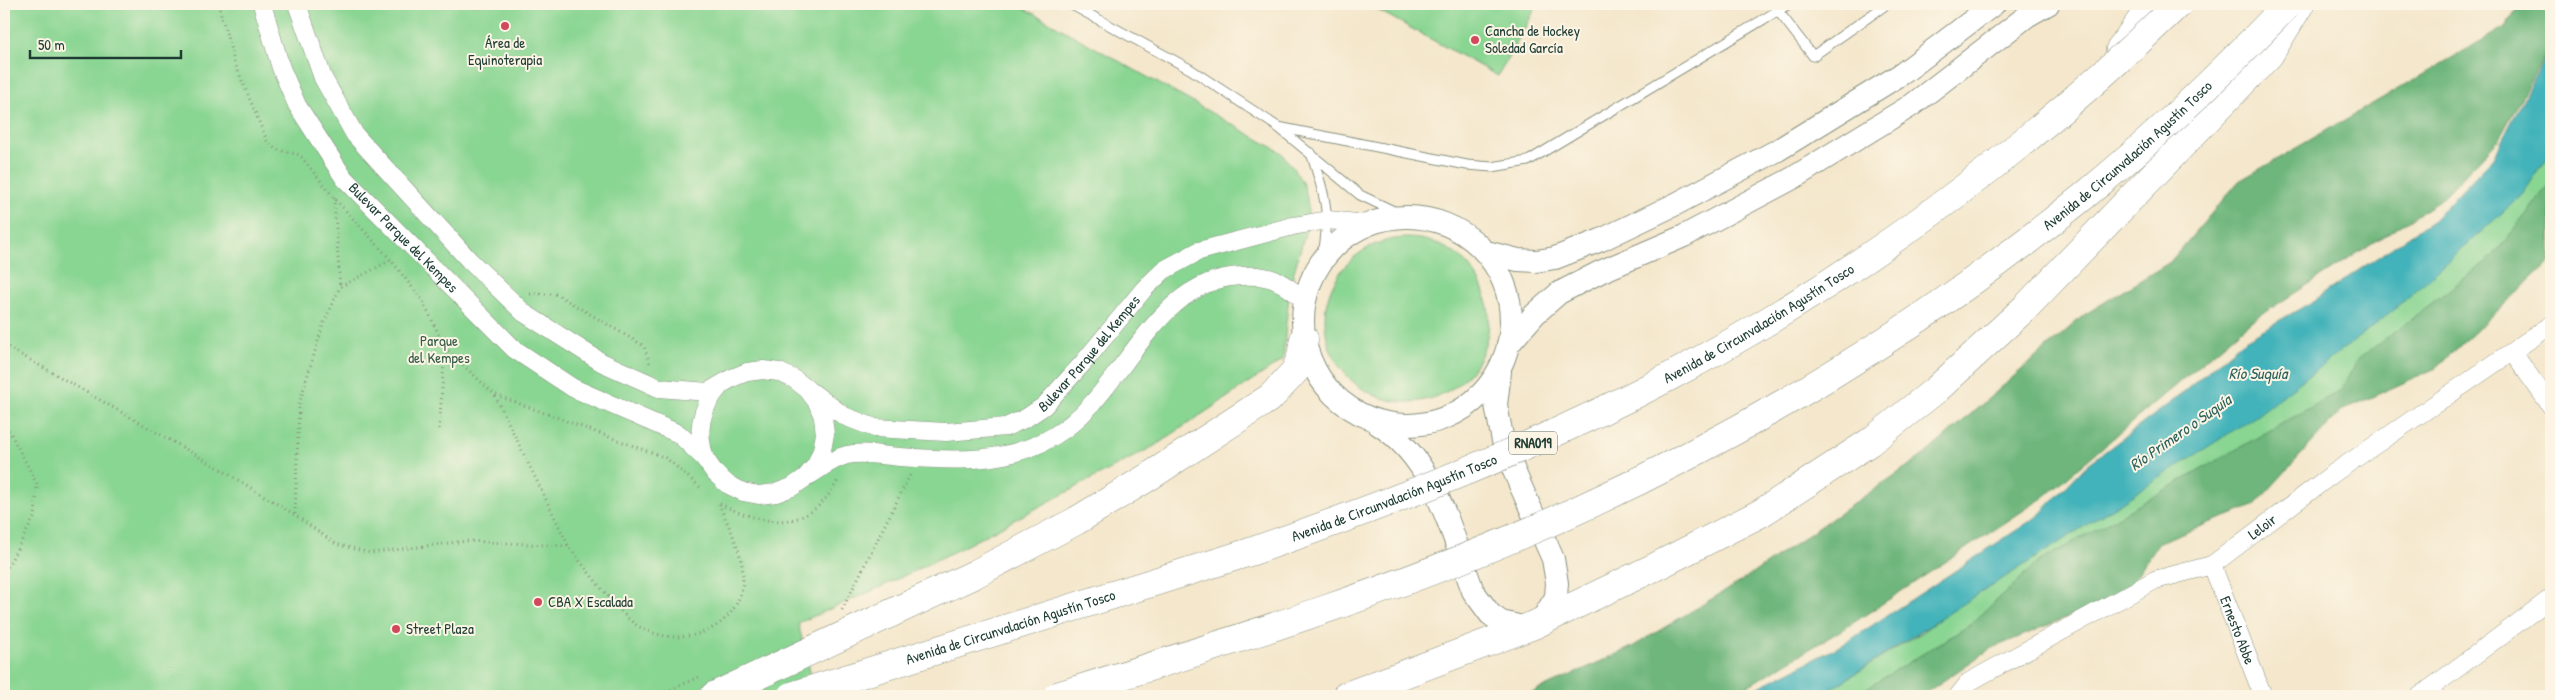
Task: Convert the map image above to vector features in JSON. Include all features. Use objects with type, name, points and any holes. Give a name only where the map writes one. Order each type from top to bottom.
[{"type":"highway","points":[[2094,83],[2153,4]]},
{"type":"highway","name":"Avenida de Circunvalación Agustín Tosco","points":[[791,696],[1306,533],[1482,465],[1565,428],[1670,377],[1807,297],[1856,265],[1974,181],[2094,83],[2178,4]]},
{"type":"highway","name":"Avenida de Circunvalación Agustín Tosco","points":[[1057,696],[1310,615],[1444,566],[1572,512],[1699,451],[1762,416],[1885,342],[1943,303],[2066,211],[2194,99],[2288,4]]},
{"type":"highway","points":[[1346,696],[1534,625],[1689,551],[1761,513],[1837,465],[1905,415],[1968,362],[2026,307],[2269,55],[2300,4]]},
{"type":"highway","points":[[710,685],[975,574],[1076,521],[1150,476],[1271,397],[1295,371],[1301,357],[1304,339]]},
{"type":"street","name":"Bulevar Parque del Kempes","points":[[262,4],[281,68],[297,106],[344,178],[514,349],[573,388],[618,409],[674,431],[706,459]]},
{"type":"street","name":"Bulevar Parque del Kempes","points":[[297,4],[323,78],[355,135],[470,261],[524,313],[601,362],[666,390],[702,393],[719,387]]},
{"type":"street","points":[[1486,252],[1518,260],[1536,261],[1555,258],[1601,240],[1676,204],[1778,150],[1903,74],[1994,4]]},
{"type":"street","points":[[1371,420],[1393,426],[1411,427],[1427,425],[1451,417],[1471,406],[1494,379],[1505,353],[1535,314],[1560,293],[1600,272],[1684,236],[1793,178],[1912,105],[2028,16],[2048,4]]},
{"type":"street","points":[[1402,215],[1446,224],[1468,236],[1486,252],[1499,271],[1509,302],[1511,325],[1496,405],[1503,441],[1556,571],[1556,598],[1551,608],[1534,625],[1522,627],[1506,624],[1490,614],[1480,604],[1473,591],[1441,504],[1416,459],[1394,435],[1355,412],[1326,387],[1309,358],[1304,339],[1303,319],[1306,301],[1315,274],[1322,261],[1341,240],[1367,224],[1402,215]]},
{"type":"street","name":"Bulevar Parque del Kempes","points":[[807,389],[844,416],[875,428],[946,432],[1006,427],[1026,418],[1044,406],[1077,370],[1144,289],[1164,270],[1200,251],[1293,226],[1328,220],[1367,224]]},
{"type":"street","points":[[805,478],[816,465],[822,450],[825,434],[823,417],[817,402],[807,389],[794,379],[779,372],[763,370],[747,372],[732,378],[719,387],[704,408],[700,421],[701,447],[706,459],[715,473],[727,484],[743,492],[759,495],[776,493],[792,487],[847,455],[959,460],[997,456],[1030,448],[1055,436],[1089,406],[1173,304],[1201,286],[1227,276],[1254,275],[1280,282],[1306,301]]},
{"type":"street","name":"Leloir","points":[[1958,696],[1969,682],[2155,580],[2212,565],[2334,473],[2513,353],[2551,325]]},
{"type":"street","points":[[2513,353],[2551,406]]},
{"type":"street","name":"Ernesto Abbe","points":[[2212,565],[2263,696]]},
{"type":"street","points":[[2420,696],[2551,598]]},
{"type":"lane","points":[[1070,4],[1190,69],[1278,127],[1360,195],[1402,215]]},
{"type":"lane","points":[[1278,127],[1467,165],[1492,167],[1528,160],[1779,12],[1789,4]]},
{"type":"lane","points":[[1779,12],[1813,56],[1888,4]]},
{"type":"lane","points":[[1311,153],[1326,201],[1328,220],[1322,261]]},
{"type":"path","points":[[218,4],[234,61],[267,141],[274,148],[300,155],[334,198],[391,260],[423,301],[445,348],[495,395],[568,546],[628,618],[638,626],[650,632],[677,636],[707,632],[720,625],[729,617],[737,604],[742,589],[741,563],[720,504]]},
{"type":"path","points":[[295,515],[299,404],[323,324],[340,287],[334,198]]},
{"type":"path","points":[[340,287],[391,260]]},
{"type":"path","points":[[528,294],[556,294],[644,346],[651,367]]},
{"type":"path","points":[[4,345],[217,467],[295,515],[336,544],[370,553],[466,542],[568,546]]},
{"type":"path","points":[[439,429],[445,348]]},
{"type":"path","points":[[4,421],[37,484],[35,516],[4,574]]},
{"type":"path","points":[[841,612],[918,458]]},
{"type":"path","points":[[657,696],[710,685]]},
{"type":"green space","name":"Parque del Kempes","points":[[4,4],[1017,4],[1281,152],[1304,186],[1308,206],[1306,231],[1291,285],[1283,360],[1156,445],[965,546],[883,586],[798,623],[816,696],[4,696]]},
{"type":"green space","name":"Cancha de Hockey Soledad García","points":[[1367,4],[1538,4],[1498,76]]},
{"type":"green space","points":[[2520,4],[2551,4],[2551,43],[2499,139],[2439,201],[2251,321],[2044,497],[1850,625],[1731,696],[1525,696],[1632,647],[1743,580],[1924,455],[2084,315],[2170,262],[2239,181],[2505,27]]},
{"type":"green space","points":[[2551,150],[2551,254],[1898,696],[1820,696],[1922,632],[2523,194]]},
{"type":"green space","points":[[2551,183],[2551,261],[2436,368],[2341,411],[2254,506],[2159,542],[2124,594],[1990,649],[1921,696],[1854,696],[1970,625],[2040,561],[2341,390],[2356,361],[2492,257]]},
{"type":"green space","points":[[1415,238],[1431,241],[1446,248],[1459,256],[1471,268],[1486,296],[1489,320],[1488,336],[1483,351],[1471,372],[1459,384],[1431,399],[1399,402],[1383,399],[1368,392],[1355,384],[1343,372],[1328,344],[1325,312],[1328,296],[1335,281],[1343,268],[1355,256],[1383,241]]},
{"type":"water","name":"Río Suquía","points":[[2551,45],[2551,150],[2523,194],[2394,310],[2256,416],[1820,696],[1741,696],[1844,644],[2038,516],[2087,465],[2174,400],[2245,340],[2310,303],[2433,220],[2493,158]]},
{"type":"place","name":"Área de Equinoterapia","points":[[505,26]]},
{"type":"place","name":"Cancha de Hockey Soledad García","points":[[1475,40]]},
{"type":"place","name":"CBA X Escalada","points":[[538,602]]},
{"type":"place","name":"Street Plaza","points":[[396,629]]},
{"type":"water label","name":"Río Primero o Suquía","points":[[2180,432]]}]
